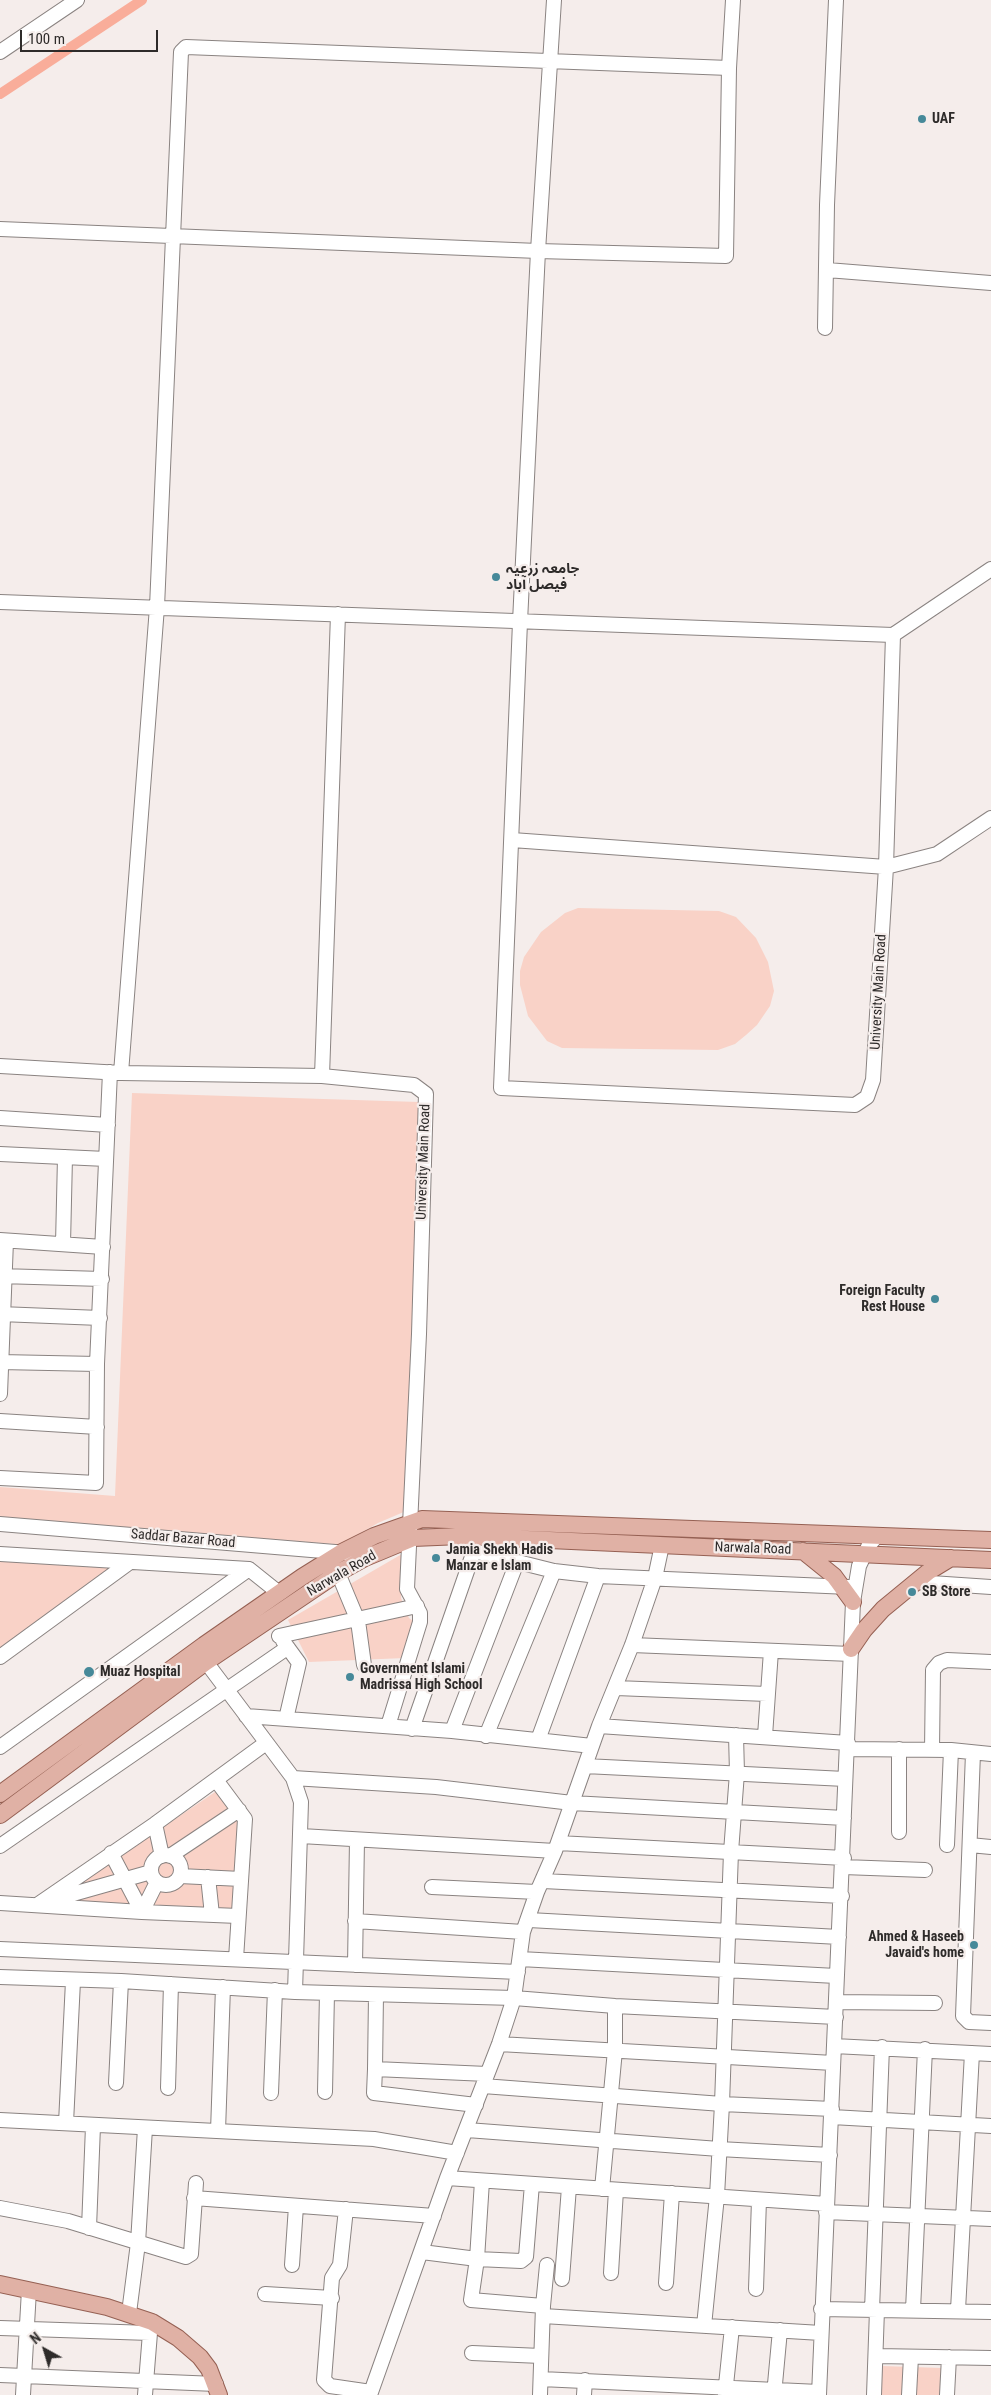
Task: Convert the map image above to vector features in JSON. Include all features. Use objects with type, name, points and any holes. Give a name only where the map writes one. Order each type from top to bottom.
[{"type":"main road","name":"Narwala Road","points":[[0,1794],[204,1645],[279,1593],[342,1552],[374,1536],[422,1519],[991,1540]]},
{"type":"main road","name":"Narwala Road","points":[[0,1815],[206,1662],[338,1573],[365,1558],[408,1540],[440,1536],[461,1536],[991,1560]]},
{"type":"main road","points":[[803,1551],[851,1592]]},
{"type":"main road","points":[[851,1651],[864,1630],[884,1609],[916,1582],[951,1558]]},
{"type":"main road","points":[[0,2284],[129,2313],[151,2327],[178,2338],[200,2357],[218,2390]]},
{"type":"street","points":[[0,52],[77,0]]},
{"type":"street","points":[[554,0],[538,251],[520,622],[512,840],[886,867],[937,854],[991,818]]},
{"type":"street","points":[[0,229],[174,238],[726,256],[729,68],[733,0]]},
{"type":"street","points":[[825,328],[827,205],[836,0]]},
{"type":"street","points":[[0,1478],[96,1482],[97,1364],[108,1125],[116,1073],[157,607],[181,52],[186,47],[729,68]]},
{"type":"street","points":[[827,270],[991,283]]},
{"type":"street","points":[[0,602],[893,635],[991,569]]},
{"type":"street","points":[[322,1076],[338,614]]},
{"type":"street","name":"University Main Road","points":[[512,840],[502,1088],[856,1105],[866,1097],[873,1080],[886,867],[893,635]]},
{"type":"street","name":"University Main Road","points":[[0,1066],[116,1073],[322,1076],[414,1085],[426,1094],[407,1589],[417,1606]]},
{"type":"street","points":[[0,1118],[108,1125]]},
{"type":"street","points":[[0,1154],[106,1159]]},
{"type":"street","points":[[64,1244],[65,1157]]},
{"type":"street","points":[[0,1394],[3,1241],[103,1246]]},
{"type":"street","points":[[2,1276],[102,1279]]},
{"type":"street","points":[[1,1314],[100,1318]]},
{"type":"street","points":[[1,1362],[97,1364]]},
{"type":"street","points":[[0,1421],[97,1427]]},
{"type":"street","name":"Saddar Bazar Road","points":[[0,1524],[342,1552],[365,1558]]},
{"type":"street","points":[[540,2378],[584,2380],[626,2389],[819,2393],[821,2309],[830,2155],[836,1976],[842,1896],[845,1779],[848,1746],[851,1592],[863,1555],[877,1536]]},
{"type":"street","points":[[346,2209],[340,2265],[332,2278],[332,2298],[324,2380],[330,2386],[370,2393],[447,2178],[499,2044],[514,1998],[526,1926],[599,1726],[632,1645],[655,1578],[662,1545]]},
{"type":"street","points":[[412,1728],[474,1551],[554,1571],[598,1576],[655,1578],[851,1592]]},
{"type":"street","points":[[0,1554],[249,1569],[279,1593]]},
{"type":"street","points":[[0,1657],[130,1562]]},
{"type":"street","points":[[452,1731],[517,1562]]},
{"type":"street","points":[[0,1748],[249,1569]]},
{"type":"street","points":[[486,1736],[554,1571]]},
{"type":"street","points":[[338,1573],[358,1621],[364,1665]]},
{"type":"street","points":[[538,1740],[598,1576]]},
{"type":"street","points":[[916,1582],[991,1587]]},
{"type":"street","points":[[0,1846],[227,1690],[283,1642],[417,1606],[420,1613],[420,1622],[388,1726]]},
{"type":"street","points":[[267,1621],[299,1663],[286,1719]]},
{"type":"street","points":[[632,1645],[771,1651],[851,1651]]},
{"type":"street","points":[[765,1736],[771,1651]]},
{"type":"street","points":[[932,1750],[933,1670],[938,1663],[948,1660],[991,1662]]},
{"type":"street","points":[[206,1662],[293,1778],[301,1802],[295,1992]]},
{"type":"street","points":[[616,1688],[767,1694]]},
{"type":"street","points":[[246,1716],[452,1731],[592,1746]]},
{"type":"street","points":[[599,1726],[765,1736],[848,1746],[951,1750],[973,1754],[991,1754]]},
{"type":"street","points":[[704,2326],[722,2104],[727,2010],[731,1852],[737,1773],[736,1735]]},
{"type":"street","points":[[36,1905],[154,1824],[266,1743]]},
{"type":"street","points":[[899,1832],[900,1749]]},
{"type":"street","points":[[947,1845],[951,1750]]},
{"type":"street","points":[[973,1754],[963,2016],[969,2022],[991,2023]]},
{"type":"street","points":[[585,1766],[845,1779]]},
{"type":"street","points":[[293,1778],[436,1787],[572,1804],[844,1818]]},
{"type":"street","points":[[216,1780],[245,1819],[236,1959]]},
{"type":"street","points":[[142,1912],[154,1877],[154,1861],[166,1856],[238,1810]]},
{"type":"street","points":[[154,1824],[166,1856]]},
{"type":"street","points":[[301,1836],[357,1840],[731,1852],[925,1870]]},
{"type":"street","points":[[355,1965],[357,1840]]},
{"type":"street","points":[[970,1845],[991,1846]]},
{"type":"street","points":[[111,1853],[142,1912]]},
{"type":"street","points":[[36,1905],[125,1880],[154,1877],[168,1885],[178,1880],[182,1868],[176,1858],[166,1856]]},
{"type":"street","points":[[180,1876],[241,1879]]},
{"type":"street","points":[[208,1877],[212,1915]]},
{"type":"street","points":[[432,1886],[540,1886],[842,1896]]},
{"type":"street","points":[[0,1903],[238,1916]]},
{"type":"street","points":[[355,1921],[839,1937]]},
{"type":"street","points":[[0,1949],[355,1965],[519,1965],[836,1976]]},
{"type":"street","points":[[0,1977],[73,1981],[121,1981],[295,1992],[514,1998],[615,2006],[727,2010],[836,2018]]},
{"type":"street","points":[[66,2123],[73,1981]]},
{"type":"street","points":[[116,2083],[121,1981]]},
{"type":"street","points":[[168,2088],[171,1984]]},
{"type":"street","points":[[218,2130],[223,1987]]},
{"type":"street","points":[[271,2093],[275,1990]]},
{"type":"street","points":[[325,2092],[327,1993]]},
{"type":"street","points":[[376,1995],[374,2093],[476,2105]]},
{"type":"street","points":[[836,2002],[935,2002]]},
{"type":"street","points":[[611,2273],[606,2141],[615,2050],[615,2006]]},
{"type":"street","points":[[499,2044],[833,2063]]},
{"type":"street","points":[[834,2046],[925,2049],[991,2054]]},
{"type":"street","points":[[874,2395],[877,2356],[874,2310],[874,2215],[882,2048]]},
{"type":"street","points":[[913,2310],[925,2049]]},
{"type":"street","points":[[958,2310],[972,2053]]},
{"type":"street","points":[[375,2069],[485,2080],[611,2096],[832,2113],[878,2120],[991,2126]]},
{"type":"street","points":[[0,2120],[374,2139],[457,2153]]},
{"type":"street","points":[[89,2228],[93,2126]]},
{"type":"street","points":[[129,2313],[138,2243],[145,2128]]},
{"type":"street","points":[[467,2130],[719,2150],[830,2155]]},
{"type":"street","points":[[447,2178],[716,2196],[874,2215],[991,2219]]},
{"type":"street","points":[[482,2181],[477,2259],[471,2300],[543,2311],[704,2326],[821,2333]]},
{"type":"street","points":[[0,2208],[89,2228],[186,2257],[191,2254],[196,2183]]},
{"type":"street","points":[[422,2252],[477,2259],[521,2261],[526,2257],[532,2184]]},
{"type":"street","points":[[562,2279],[569,2187]]},
{"type":"street","points":[[666,2283],[672,2194]]},
{"type":"street","points":[[194,2198],[434,2216]]},
{"type":"street","points":[[756,2289],[759,2200]]},
{"type":"street","points":[[292,2265],[296,2206]]},
{"type":"street","points":[[540,2395],[543,2311],[547,2265]]},
{"type":"street","points":[[23,2395],[25,2330],[29,2290]]},
{"type":"street","points":[[265,2294],[332,2298]]},
{"type":"street","points":[[821,2309],[991,2312]]},
{"type":"street","points":[[0,2328],[25,2330],[151,2327],[145,2388]]},
{"type":"street","points":[[725,2391],[732,2327]]},
{"type":"street","points":[[774,2393],[780,2330]]},
{"type":"street","points":[[472,2353],[541,2356]]},
{"type":"street","points":[[877,2356],[991,2358]]},
{"type":"street","points":[[909,2395],[912,2357]]},
{"type":"street","points":[[947,2395],[949,2357]]},
{"type":"street","points":[[0,2375],[145,2388],[218,2390]]},
{"type":"street","points":[[584,2380],[584,2395]]},
{"type":"shaded area","points":[[578,908],[719,911],[736,917],[756,938],[768,962],[774,991],[770,1006],[757,1025],[746,1035],[735,1044],[718,1050],[562,1048],[547,1041],[528,1016],[520,985],[520,971],[524,957],[541,932],[565,913]]},
{"type":"shaded area","points":[[132,1093],[419,1102],[413,1508],[378,1523],[357,1535],[346,1545],[0,1518],[0,1487],[115,1496]]},
{"type":"shaded area","points":[[402,1554],[401,1598],[409,1618],[418,1625],[405,1658],[309,1662],[288,1620]]},
{"type":"shaded area","points":[[0,1559],[133,1564],[0,1661]]},
{"type":"shaded area","points":[[218,1790],[240,1821],[234,1910],[58,1906],[57,1899]]},
{"type":"shaded area","points":[[882,2366],[942,2368],[941,2395],[880,2395]]},
{"type":"waterway","points":[[0,94],[142,0]]},
{"type":"place","name":"UAF","points":[[922,119]]},
{"type":"place","name":"جامعہ زرعیہ فیصل آباد","points":[[496,577]]},
{"type":"place","name":"Foreign Faculty Rest House","points":[[935,1299]]},
{"type":"place","name":"Jamia Shekh Hadis Manzar e Islam","points":[[436,1558]]},
{"type":"place","name":"SB Store","points":[[912,1592]]},
{"type":"place","name":"Muaz Hospital","points":[[89,1672]]},
{"type":"place","name":"Government Islami Madrissa High School","points":[[350,1677]]},
{"type":"place","name":"Ahmed & Haseeb Javaid's home","points":[[974,1945]]}]
